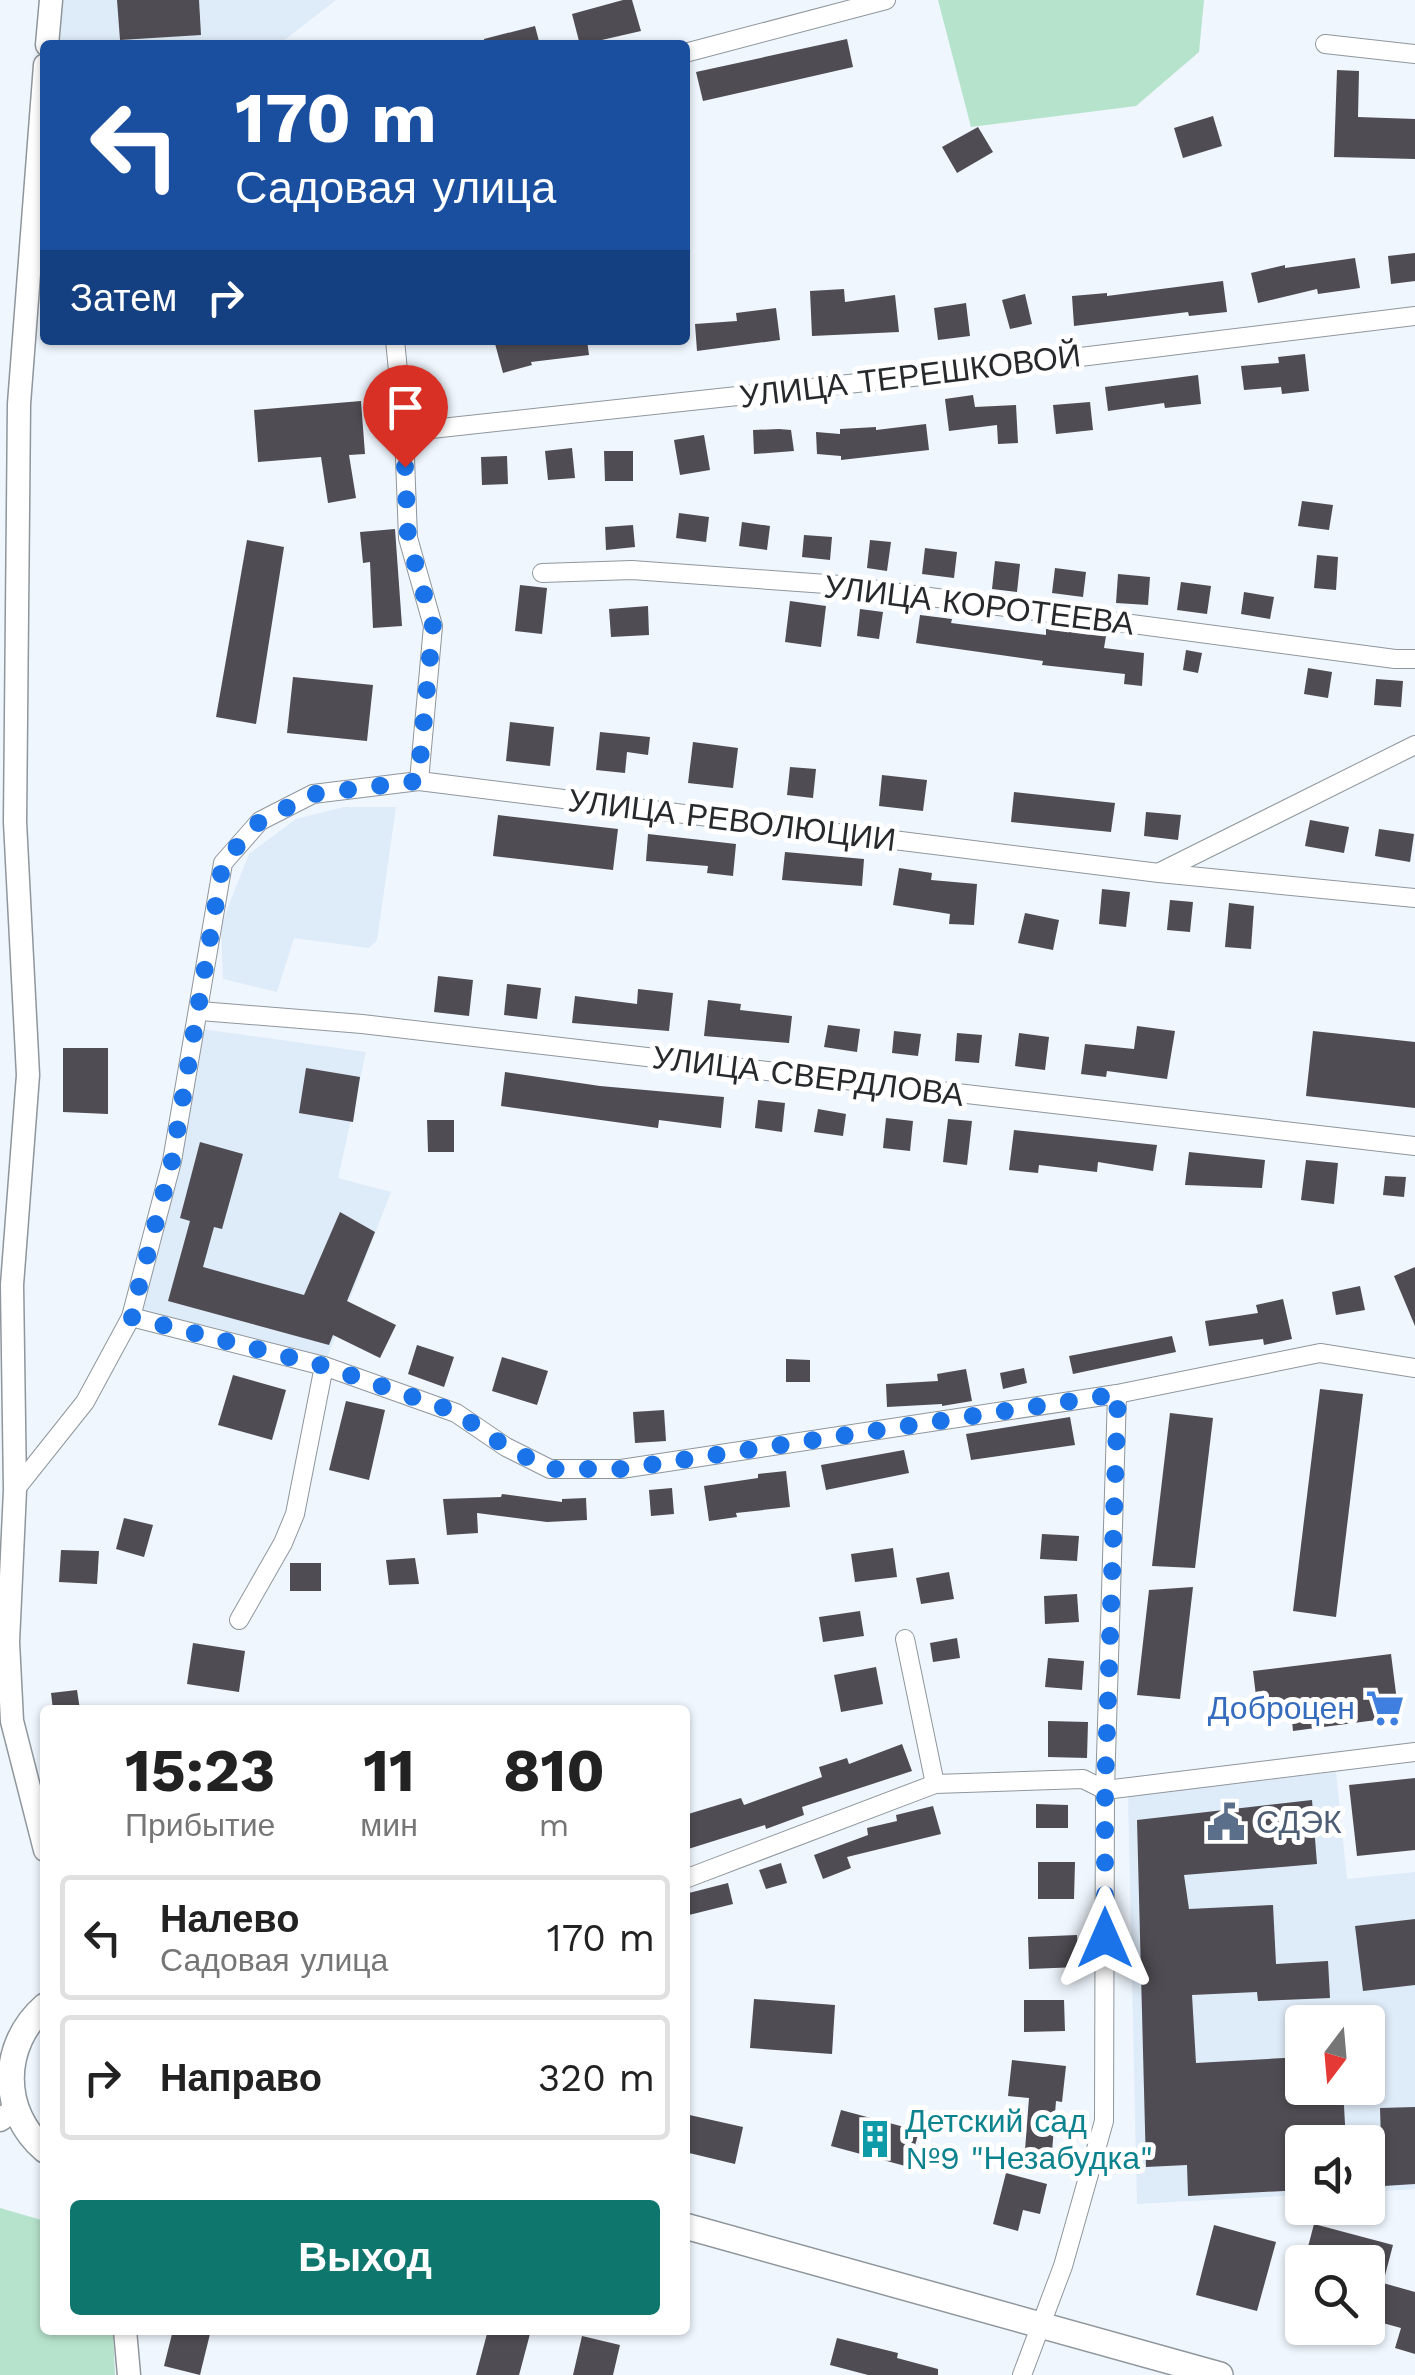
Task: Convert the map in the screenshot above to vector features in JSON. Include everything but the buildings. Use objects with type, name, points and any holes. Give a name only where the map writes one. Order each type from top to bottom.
[{"type":"main road","points":[[0,2022],[40,2008]]},
{"type":"main road","points":[[40,2010],[13,2035],[4,2056],[3,2106],[40,2147]]},
{"type":"main road","points":[[690,2227],[1220,2375]]},
{"type":"street","points":[[47,40],[51,0]]},
{"type":"street","points":[[690,52],[886,0]]},
{"type":"street","points":[[1326,44],[1415,54]]},
{"type":"street","points":[[40,118],[20,404],[15,822],[28,1076],[12,1285],[16,1490],[8,1642],[12,1721],[40,1830]]},
{"type":"street","name":"УЛИЦА ТЕРЕШКОВОЙ","points":[[404,432],[930,376],[1415,316]]},
{"type":"street","points":[[395,345],[408,538],[433,626],[418,781]]},
{"type":"street","name":"УЛИЦА КОРОТЕЕВА","points":[[542,574],[632,570],[840,586],[1395,659],[1415,658]]},
{"type":"street","points":[[1158,873],[1415,745]]},
{"type":"street","name":"УЛИЦА РЕВОЛЮЦИИ","points":[[16,1490],[85,1402],[131,1317],[172,1161],[223,862],[260,821],[314,794],[418,781],[1158,873],[1415,898]]},
{"type":"street","name":"УЛИЦА СВЕРДЛОВА","points":[[200,1011],[381,1026],[1415,1146]]},
{"type":"street","points":[[131,1317],[324,1366],[456,1412],[506,1447],[550,1469],[622,1469],[1118,1394],[1320,1353],[1415,1368]]},
{"type":"street","points":[[239,1620],[283,1543],[294,1514],[324,1366]]},
{"type":"street","points":[[1022,2375],[1062,2266],[1104,2122],[1105,1790],[1118,1394]]},
{"type":"street","points":[[906,1639],[935,1784]]},
{"type":"street","points":[[690,1878],[935,1784],[1083,1778],[1105,1790],[1415,1752]]},
{"type":"street","points":[[125,2335],[129,2375]]},
{"type":"shaded area","points":[[59,0],[336,0],[284,40],[58,40]]},
{"type":"shaded area","points":[[344,807],[396,807],[377,940],[369,948],[294,938],[277,992],[223,979],[221,925],[249,854],[296,819]]},
{"type":"shaded area","points":[[202,1029],[366,1052],[338,1178],[391,1192],[324,1366],[131,1317]]},
{"type":"shaded area","points":[[1336,1772],[1347,1879],[1415,1872],[1415,2189],[1385,2191],[1385,2125],[1285,2125],[1285,2196],[1137,2204],[1128,1796]]},
{"type":"green space","points":[[938,0],[1204,0],[1199,52],[1136,106],[971,127]]},
{"type":"green space","points":[[0,2208],[40,2220],[40,2335],[113,2335],[115,2375],[0,2375]]},
{"type":"place","name":"Доброцен","points":[[1385,1708]]},
{"type":"place","name":"СДЭК","points":[[1226,1822]]},
{"type":"place","name":"Детский сад №9 \"Незабудка\"","points":[[875,2139]]},
{"type":"route","points":[[405,467],[408,538],[433,626],[418,781],[314,794],[260,821],[223,862],[172,1161],[131,1317],[324,1366],[456,1412],[506,1447],[550,1469],[622,1469],[1118,1394],[1105,1790],[1105,1938]]}]
